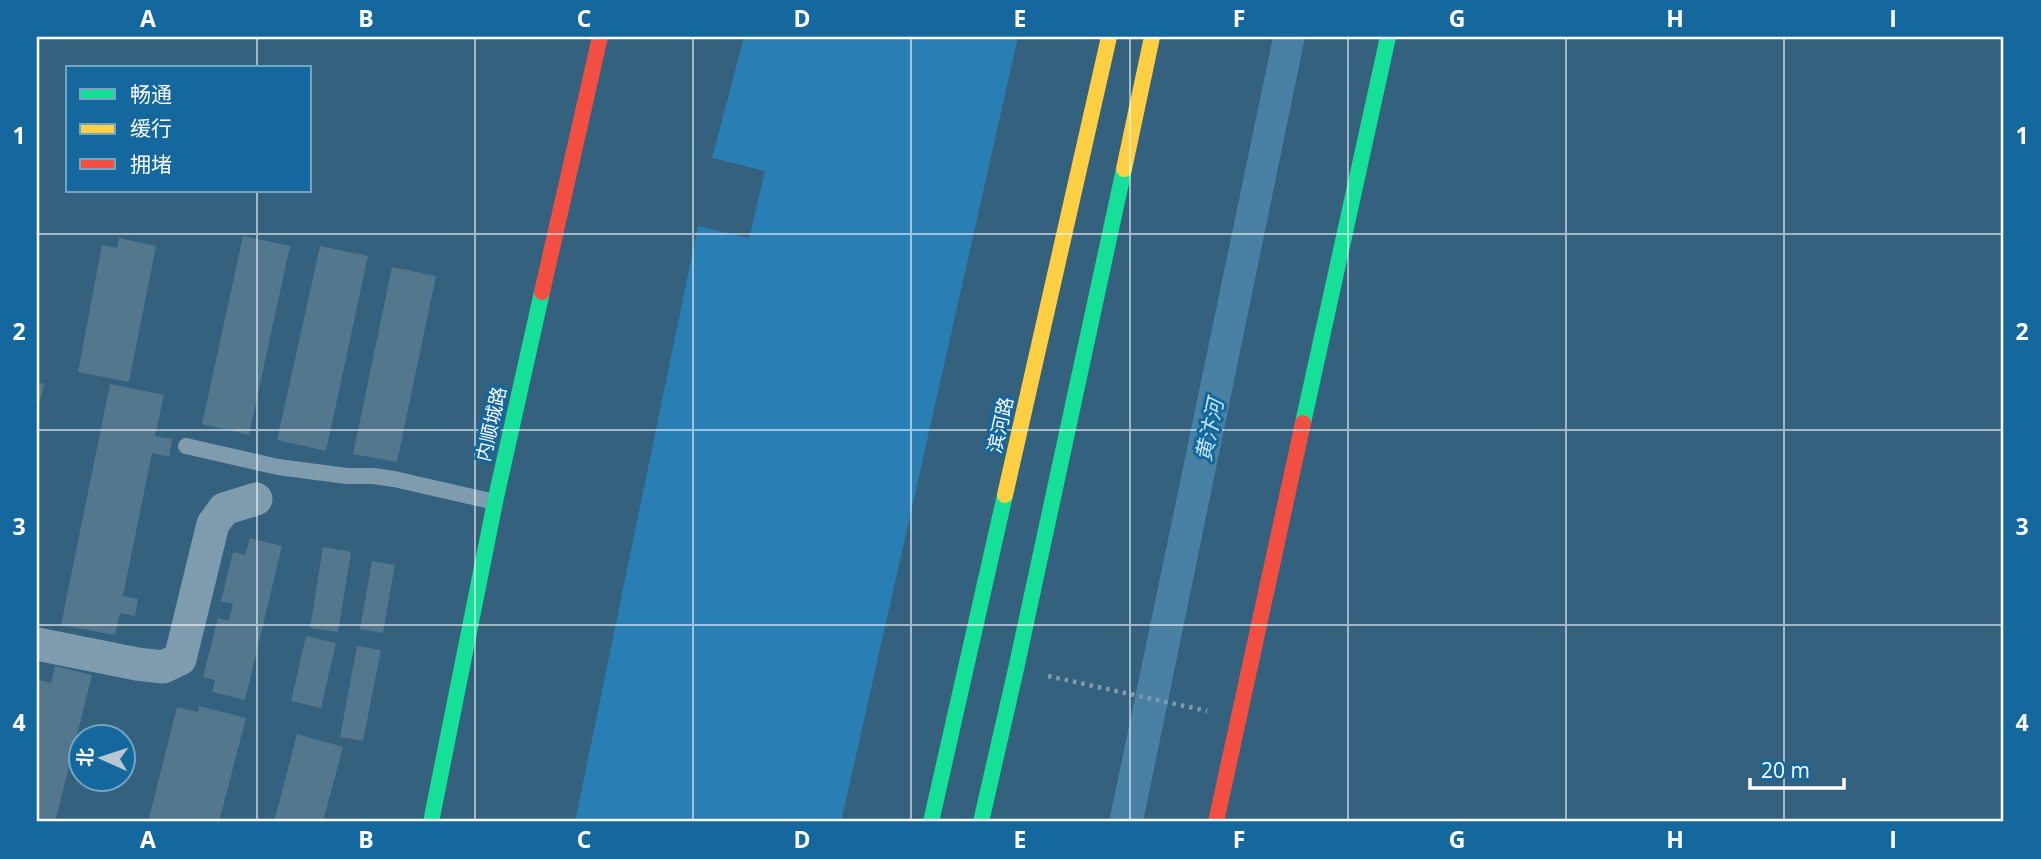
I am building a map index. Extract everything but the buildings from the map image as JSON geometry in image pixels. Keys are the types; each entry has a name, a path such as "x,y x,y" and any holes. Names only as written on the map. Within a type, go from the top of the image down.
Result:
{"street":[{"name":"内顺城路","path":"430,822 495,502 600,37"},
{"name":"滨河路","path":"931,822 1109,37"},
{"path":"981,822 1152,37"},
{"path":"1216,822 1388,37"},
{"path":"37,645 163,667 180,659 213,524 224,509 256,499"}],"lane":[{"path":"186,446 278,467 347,476 373,475 495,502"}],"path":[{"path":"1016,668 1239,719"}],"shaded area":[{"path":"744,37 1018,37 841,822 575,822 698,226 749,238 765,171 712,158"}],"water":[{"name":"黄汴河","path":"1273,37 1305,37 1143,822 1109,822"}],"traffic: fast":[{"path":"1303,423 1388,37"},
{"path":"981,822 1124,169"},
{"path":"431,822 495,502 542,292"},
{"path":"931,822 1005,495"}],"traffic: slow":[{"path":"1005,495 1109,37"},
{"path":"1124,169 1152,37"}],"traffic: jam":[{"path":"542,292 600,37"},
{"path":"1216,822 1303,423"}]}
